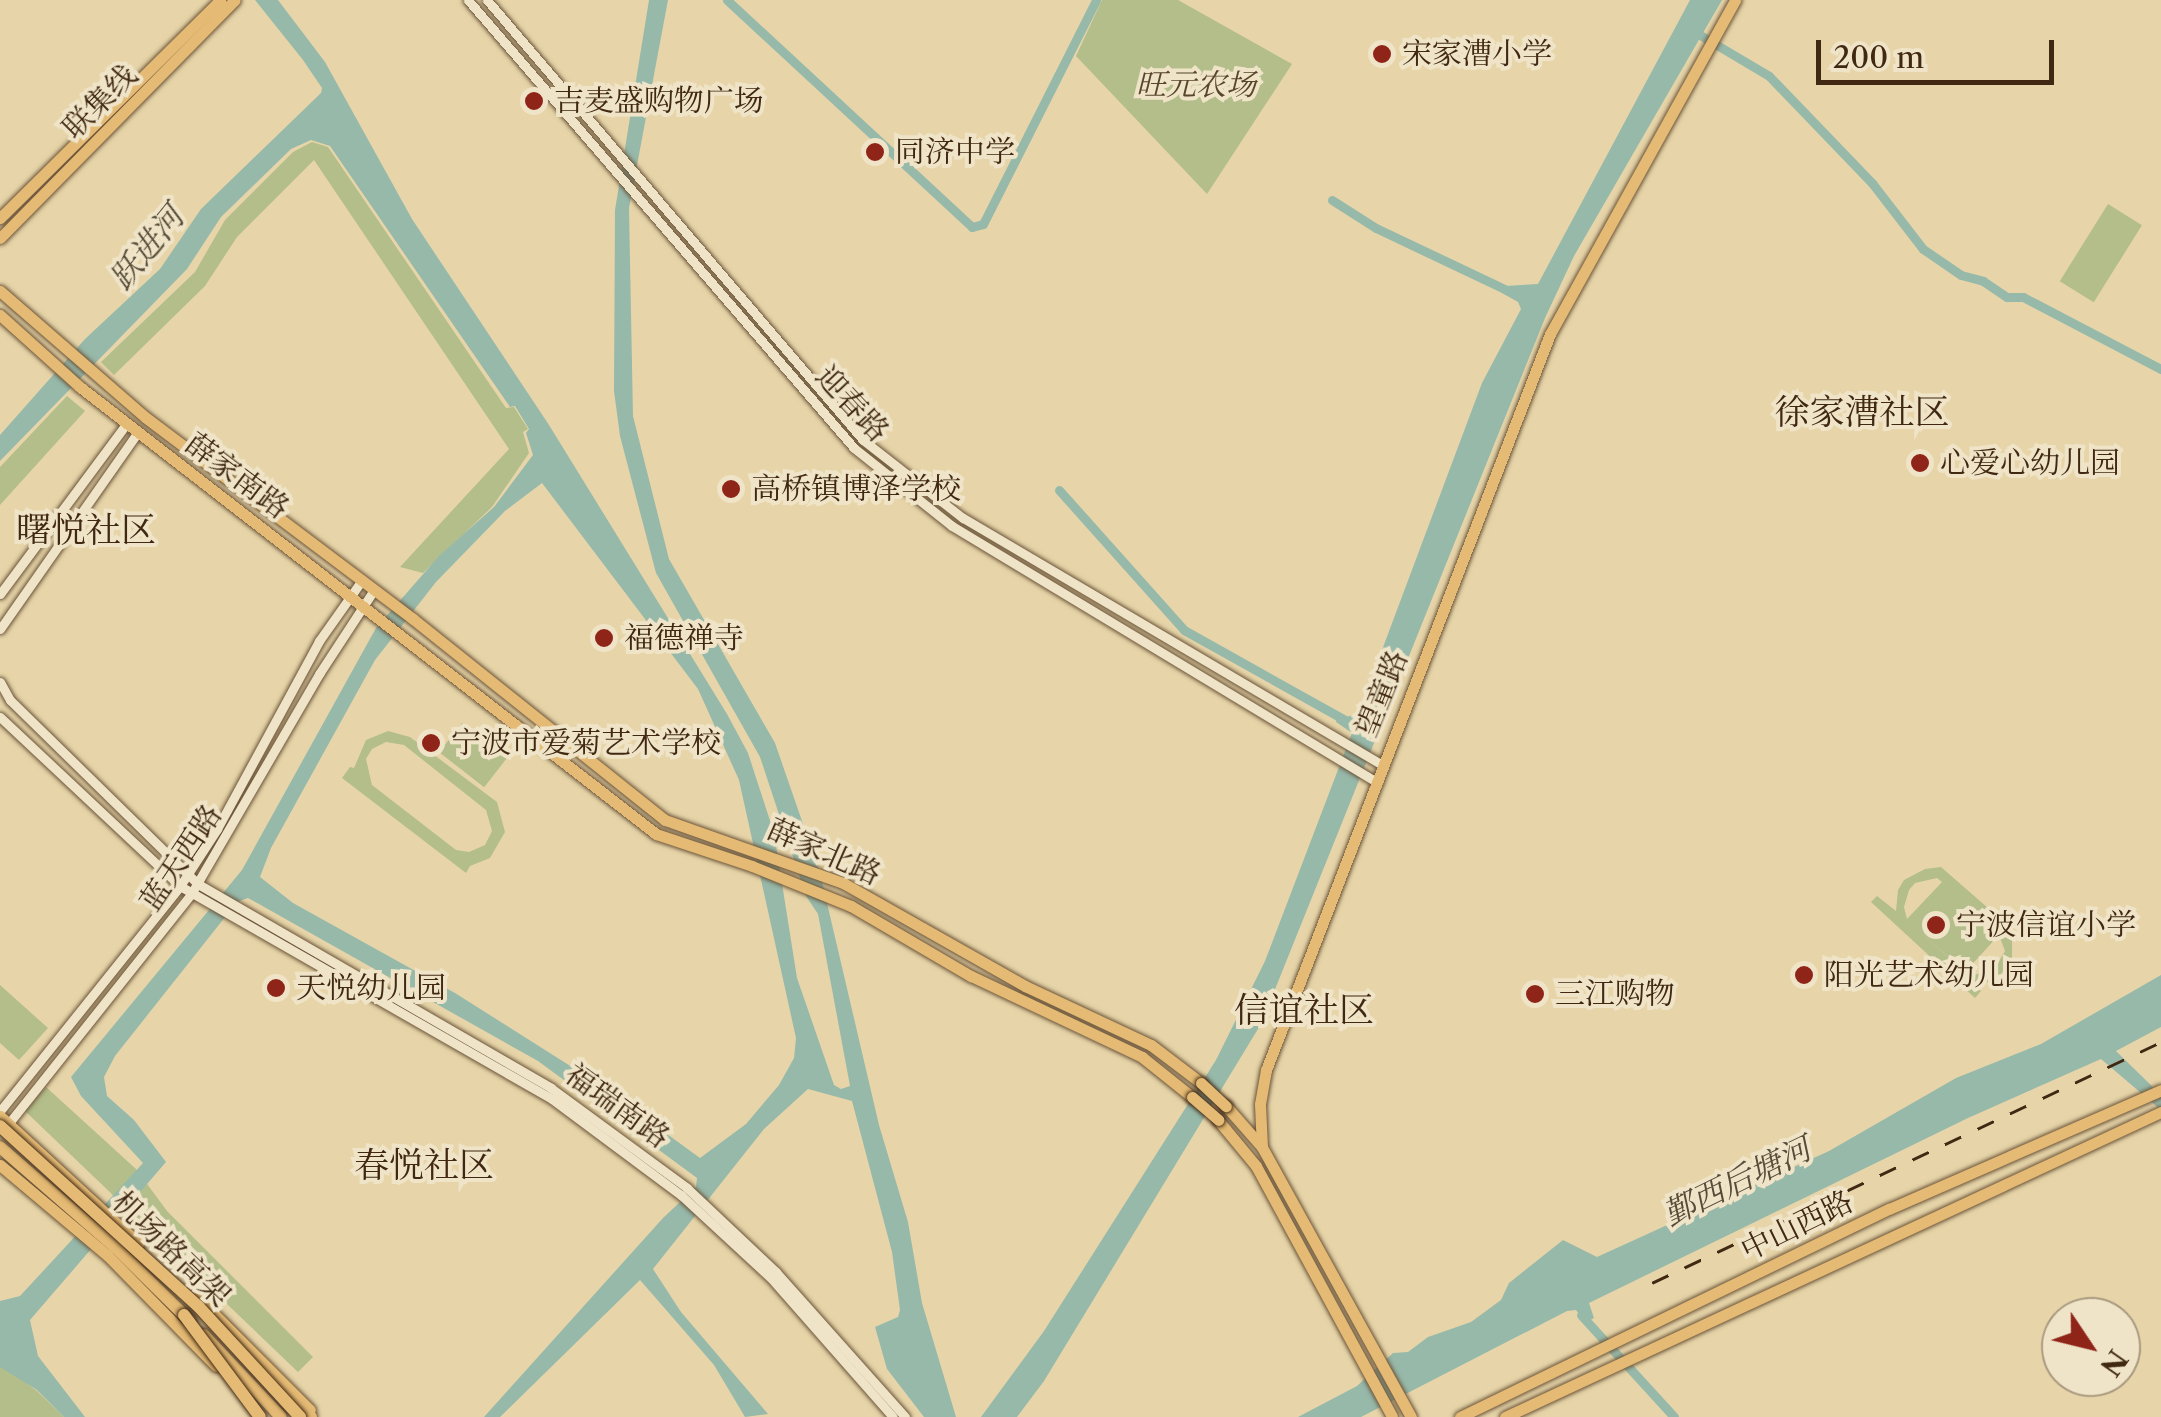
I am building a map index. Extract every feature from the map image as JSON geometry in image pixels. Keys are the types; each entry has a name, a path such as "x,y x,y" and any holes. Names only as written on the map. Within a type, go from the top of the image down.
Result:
{"highway":[{"name":"机场路高架","path":"2,1122 198,1306 300,1417"},
{"name":"机场路高架","path":"0,1147 115,1247 281,1417"},
{"path":"184,1316 263,1417"},
{"path":"271,1386 314,1417"}],"main road":[{"name":"联集线","path":"0,218 220,0"},
{"name":"联集线","path":"0,238 235,0"},
{"name":"望童路","path":"1411,1417 1262,1146 1260,1104 1266,1070 1380,764 1550,334 1706,59 1735,0"},
{"name":"薛家南路","path":"0,291 91,374 374,590"},
{"name":"薛家南路","path":"0,315 80,387 363,604"},
{"name":"薛家北路","path":"374,590 654,812 829,877 1025,986 1136,1037 1200,1083 1262,1146"},
{"name":"薛家北路","path":"363,604 514,728 656,834 834,899 971,976 1142,1057 1218,1120 1242,1147 1390,1415"},
{"name":"中山西路","path":"1460,1417 1890,1210 2161,1090"},
{"name":"中山西路","path":"1506,1417 2156,1115"},
{"path":"2,1122 250,1345 314,1417"},
{"path":"0,1164 105,1254 263,1417"}],"street":[{"name":"迎春路","path":"468,0 854,448 952,526 1374,781"},
{"name":"迎春路","path":"488,0 863,440 964,518 1380,764"},
{"path":"0,594 126,423"},
{"path":"0,629 138,432"},
{"name":"蓝天西路","path":"2,1122 180,886 350,594 362,580"},
{"name":"蓝天西路","path":"2,1122 198,884 374,590"},
{"path":"0,682 10,700 212,899"},
{"path":"0,718 180,886 191,894 212,899"},
{"name":"福瑞南路","path":"212,899 552,1099 684,1191 776,1272 904,1417"},
{"name":"福瑞南路","path":"709,1213 893,1417"}],"green space":[{"name":"旺元农场","path":"1102,0 1178,0 1292,64 1207,194 1076,56"},
{"path":"312,142 328,147 506,408 514,407 528,429 523,432 529,453 492,507 423,573 400,567 509,449 314,160 237,237 205,286 114,375 101,362 195,272 225,220 293,152"},
{"path":"2108,204 2142,225 2094,302 2060,281"},
{"path":"67,396 85,411 0,505 0,467"},
{"path":"462,723 507,758 484,787 439,752"},
{"path":"388,731 410,737 497,802 505,832 490,858 470,866 466,873 342,778 350,767 354,768 366,740","holes":["386,742 404,745 486,810 492,831 485,845 469,852 456,850 372,785 366,759 372,749"]},
{"path":"1941,867 2004,922 2012,935 2012,960 1997,979 1976,986 1981,991 1975,998 1871,902 1877,896 1896,911 1898,890 1904,880 1925,869","holes":["1937,878 1942,882 1907,919 1904,907 1909,890 1915,883","1909,922 1965,972 1999,935 2005,951 1994,970 1969,976"]},
{"path":"0,985 48,1028 19,1060 0,1043"},
{"path":"46,1087 136,1169 167,1211 313,1357 298,1372 25,1111"},
{"path":"0,1363 37,1391 64,1417 0,1417"}],"shaded area":[{"path":"255,0 278,0 325,62 412,219 549,425 748,753 774,833 797,978 834,1085 841,1089 850,1086 818,914 806,896 760,757 656,573 620,436 614,391 615,210 649,0 668,0 629,208 633,416 669,559 775,743 820,873 879,1125 908,1222 922,1303 956,1417 924,1417 887,1369 875,1327 898,1317 900,1310 892,1252 852,1101 808,1089 764,1129 653,1269 681,1312 768,1414 745,1417 714,1365 640,1280 500,1417 484,1417 663,1218 696,1187 697,1178 538,1061 248,898 237,902 115,1056 104,1077 107,1096 134,1120 166,1162 30,1320 38,1356 85,1417 64,1417 37,1390 0,1367 0,1301 20,1296 143,1163 81,1096 71,1077 242,870 376,628 439,556 494,507 533,455 526,433 529,429 515,406 510,407 330,146 311,140 291,149 221,217 187,269 0,461 0,435 85,339 160,269 201,209 321,93 322,88","holes":["542,483 698,689 739,780 796,1038 794,1058 779,1085 746,1124 700,1158 594,1081 455,993 293,903 260,877 271,848 375,660 436,582 505,511"]},
{"path":"1690,0 1722,0 1574,256 1545,318 1261,1024 1044,1381 1017,1417 981,1417 1044,1331 1216,1060 1265,961 1352,733 1336,722 1339,712 1346,717 1358,714 1482,383 1521,309 1518,302 1502,293 1505,286 1538,284"},
{"path":"2161,975 2161,1027 2116,1051 2161,1095 2161,1110 2101,1059 1968,1118 1589,1303 1594,1318 1585,1323 1576,1310 1567,1311 1361,1417 1298,1417 1357,1386 1393,1353 1408,1352 1428,1337 1471,1322 1501,1300 1509,1283 1563,1240 1597,1257 1829,1151 1956,1078 2041,1044"}],"waterway":[{"path":"727,0 972,227 983,224 1096,0"},
{"path":"1695,32 1769,76 1872,183 1923,249 1961,275 1983,281 2007,297 2023,297 2161,369"},
{"path":"1332,200 1376,228 1515,294"},
{"path":"1059,490 1184,630 1347,721"},
{"path":"1581,1315 1674,1417"}],"railway":[{"path":"1652,1283 2161,1042"}],"place":[{"name":"宋家漕小学","path":"1382,54"},
{"name":"吉麦盛购物广场","path":"534,101"},
{"name":"同济中学","path":"875,152"},
{"name":"心爱心幼儿园","path":"1920,463"},
{"name":"高桥镇博泽学校","path":"731,489"},
{"name":"福德禅寺","path":"604,638"},
{"name":"宁波市爱菊艺术学校","path":"431,743"},
{"name":"宁波信谊小学","path":"1936,925"},
{"name":"阳光艺术幼儿园","path":"1804,975"},
{"name":"天悦幼儿园","path":"276,988"},
{"name":"三江购物","path":"1535,994"}],"district":[{"name":"徐家漕社区","path":"1862,412"},
{"name":"曙悦社区","path":"86,530"},
{"name":"信谊社区","path":"1304,1010"},
{"name":"春悦社区","path":"424,1165"}],"water label":[{"name":"跃进河","path":"147,248"},
{"name":"鄞西后塘河","path":"1737,1182"}]}
